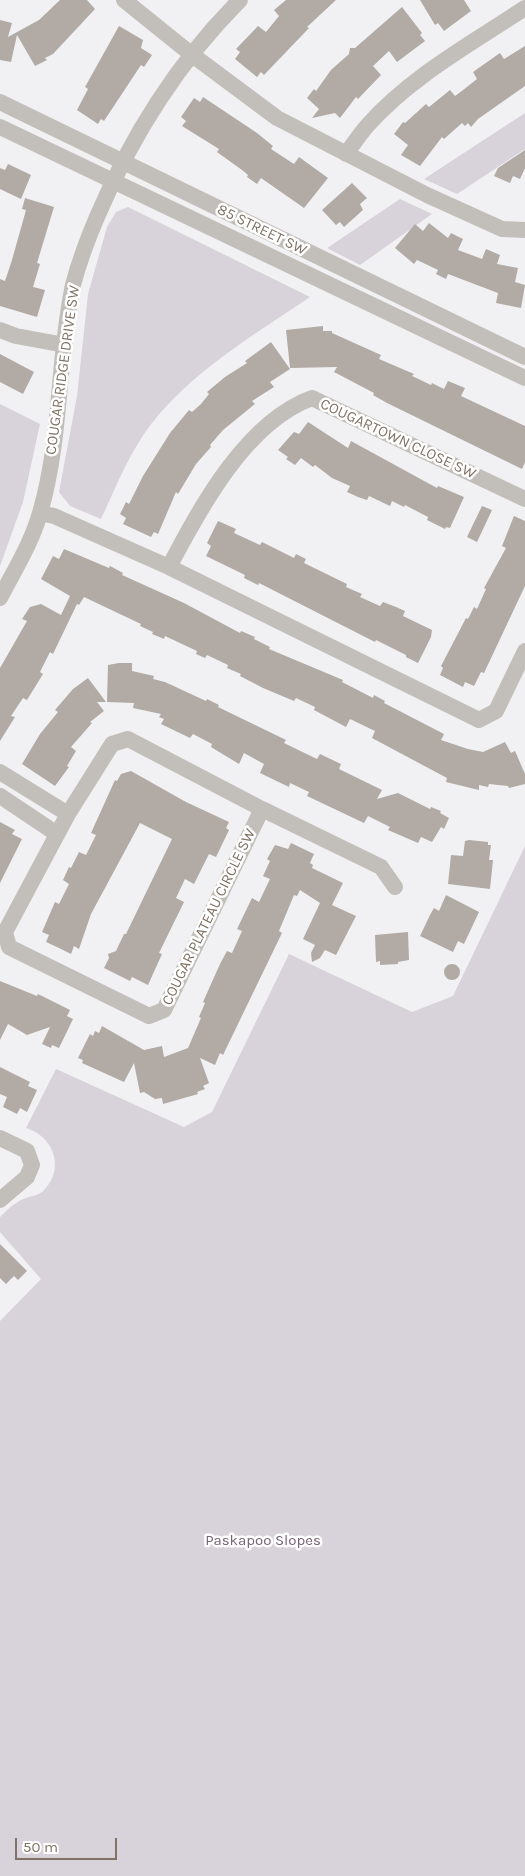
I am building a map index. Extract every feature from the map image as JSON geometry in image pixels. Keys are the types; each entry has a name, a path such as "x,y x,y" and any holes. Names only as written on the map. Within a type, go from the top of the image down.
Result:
{"street":[{"path":"124,0 191,54 277,118 427,195 502,229 525,230"},
{"name":"COUGAR RIDGE DRIVE SW","path":"0,598 40,513 58,418 65,345 74,283 89,236 122,161 191,54 210,30 240,0"},
{"path":"346,154 367,126 398,96 443,62 525,8"},
{"name":"85 STREET SW","path":"0,102 525,357"},
{"name":"85 STREET SW","path":"0,127 525,378"},
{"path":"0,330 16,336 65,345"},
{"name":"COUGARTOWN CLOSE SW","path":"169,567 208,496 232,463 295,404 312,398 525,499"},
{"path":"40,513 54,516 169,567 479,720 496,711 525,651"},
{"name":"COUGAR PLATEAU CIRCLE SW","path":"128,739 262,809 164,1010 149,1016 9,947 5,932 68,814 112,744 128,739"},
{"path":"0,772 68,814"},
{"path":"0,796 57,834"},
{"path":"262,809 381,867 395,887"},
{"path":"0,1138 27,1152 32,1165 27,1177 0,1200"}],"green space":[{"path":"525,113 525,149 457,194 424,179"},
{"path":"400,199 432,214 360,265 327,248"},
{"path":"128,207 310,297 214,363 170,402 136,447 101,519 70,506 59,492 77,396 88,294 107,227 116,212"},
{"path":"0,404 40,424 23,502 0,566"},
{"name":"Paskapoo Slopes","path":"525,846 525,1876 0,1876 0,1321 41,1279 0,1232 0,1217 18,1202 43,1191 51,1180 55,1162 53,1153 43,1138 26,1128 56,1069 184,1127 212,1112 289,954 412,1012 453,996"}],"building":[{"path":"60,0 87,0 95,9 53,54 45,58 47,60 35,66 17,35 11,62 0,60 0,20 12,23 8,37 39,20"},
{"path":"286,0 336,0 307,27 309,28 264,75 261,72 257,77 235,59 240,52 236,49 258,26 266,32 279,16 274,10"},
{"path":"420,0 464,0 471,11 444,31 438,23 435,25"},
{"path":"402,7 422,33 420,35 425,41 397,62 389,51 373,66 381,75 358,99 356,97 340,118 335,113 312,118 319,109 307,98 314,89 316,91 331,70 349,54 350,48 355,48"},
{"path":"119,26 143,40 141,48 152,55 144,67 141,65 104,121 101,119 98,124 77,110 88,89 85,87"},
{"path":"525,46 525,86 478,119 471,127 468,123 465,126 462,123 444,139 442,137 420,166 401,155 408,145 394,134 403,122 405,123 426,104 429,107 450,90 455,96 477,79 473,72 500,53 504,59"},
{"path":"203,97 257,133 273,146 271,149 294,164 299,157 328,178 304,208 261,178 257,184 247,177 248,175 242,170 217,152 219,149 182,126 186,121 181,117 194,98 200,102"},
{"path":"525,150 525,168 520,179 513,176 510,183 494,176 498,168"},
{"path":"8,164 31,175 21,199 0,189 0,168 5,170"},
{"path":"352,183 367,198 360,204 363,210 344,227 340,222 336,225 322,210"},
{"path":"25,198 54,207 37,263 40,264 33,287 45,290 37,317 0,306 0,279 5,281 12,260 26,210 22,209"},
{"path":"429,223 448,238 451,233 463,239 458,250 482,259 486,249 500,255 497,264 518,268 515,282 525,285 521,308 496,303 498,293 448,274 446,279 436,274 438,270 417,260 414,264 395,248 415,224 423,231"},
{"path":"323,326 323,331 332,331 332,333 381,355 379,359 414,374 412,376 431,385 432,383 444,389 448,381 465,388 461,396 525,426 525,462 522,469 387,403 373,395 374,393 334,372 337,367 290,368 286,330"},
{"path":"271,342 290,369 270,382 274,387 252,401 255,404 223,430 210,445 211,447 196,464 178,494 176,492 158,534 154,532 151,537 123,524 126,518 120,514 126,502 129,504 143,476 170,433 189,410 192,412 201,404 209,394 207,392 225,377 247,363 245,361"},
{"path":"0,354 34,372 23,394 0,382"},
{"path":"308,422 348,448 351,441 437,488 438,486 464,497 450,528 446,527 445,529 427,520 428,517 405,505 404,507 392,501 390,506 369,496 367,500 358,497 347,492 350,486 332,478 315,465 313,467 301,458 295,465 286,459 288,457 278,450 294,432 299,434"},
{"path":"482,506 492,510 477,542 467,537"},
{"path":"514,516 525,521 525,586 484,673 481,672 474,686 465,682 463,687 440,675 443,668 441,666 466,618 468,619 474,607 477,609 486,589 484,588 506,548 502,546"},
{"path":"218,521 236,529 234,533 260,545 262,542 294,558 296,554 306,559 304,563 347,584 346,587 362,594 360,597 380,606 383,602 405,611 403,616 432,630 431,637 418,663 376,640 375,642 259,583 258,585 244,578 245,575 206,556 211,546 207,543"},
{"path":"64,549 109,568 110,566 123,573 122,575 184,603 240,633 241,631 255,637 254,639 270,647 269,649 343,680 342,682 373,698 374,695 385,701 384,703 444,734 441,740 483,752 505,742 511,753 515,751 525,774 525,784 509,788 508,786 489,784 488,787 479,785 479,790 446,782 447,778 372,738 375,731 350,719 346,727 314,710 315,707 296,698 294,701 263,688 240,676 241,674 227,668 228,665 207,655 205,658 196,654 197,651 165,636 164,639 152,634 153,632 140,626 141,624 84,597 79,605 77,604 53,654 50,652 40,672 43,674 27,700 23,698 11,716 15,717 0,741 0,668 27,621 22,619 30,607 41,604 61,615 70,596 41,579 53,556 59,559"},
{"path":"132,663 132,671 154,676 153,679 165,682 206,701 207,699 219,705 218,707 286,740 284,743 317,759 320,754 341,764 339,769 382,790 377,799 398,793 430,809 431,807 441,811 440,813 449,818 444,829 441,827 432,842 421,837 418,843 388,830 390,827 368,816 364,823 307,796 309,792 290,783 289,787 260,773 264,764 244,753 239,764 211,747 212,744 193,734 190,738 161,724 164,719 159,717 161,714 133,708 134,703 107,702 108,665"},
{"path":"88,678 106,702 97,702 104,711 90,722 92,723 71,747 76,751 67,766 69,767 55,786 22,764 40,734 58,712 55,710 73,689"},
{"path":"131,771 186,802 229,822 226,828 229,830 216,857 209,854 194,884 185,879 176,898 184,902 159,953 162,954 148,985 132,977 130,981 104,968 109,958 108,954 116,951 124,934 126,934 172,839 140,823 91,914 79,949 74,946 71,954 46,942 49,935 42,932 55,902 59,904 69,884 63,880 69,867 71,868 79,852 86,855 96,835 91,833 115,780 117,781 121,774"},
{"path":"0,822 15,830 12,834 22,839 0,883"},
{"path":"465,841 488,842 488,845 491,845 489,860 493,860 490,889 448,884 451,855 463,856"},
{"path":"291,843 314,854 310,863 313,865 312,868 343,883 332,905 356,916 336,955 325,950 320,958 312,962 311,953 315,945 303,939 320,903 300,890 297,896 294,895 279,931 282,933 223,1055 220,1053 215,1065 200,1058 209,1083 203,1086 205,1089 197,1092 198,1094 163,1104 162,1098 155,1099 144,1092 140,1093 134,1063 124,1082 82,1063 83,1060 78,1058 90,1034 93,1036 95,1031 99,1033 102,1026 144,1050 162,1046 164,1057 188,1048 201,1018 199,1017 205,1003 203,1002 227,951 232,953 242,931 237,929 252,898 259,902 270,879 263,876 270,861 267,859 275,845 288,849"},
{"path":"446,895 479,912 464,944 458,941 453,952 420,936 434,908 439,911"},
{"path":"408,932 409,960 398,962 398,964 380,965 380,961 376,962 375,935"},
{"path":"452,964 460,972 452,980 444,972"},
{"path":"0,981 37,996 38,994 70,1010 67,1016 73,1019 59,1048 52,1045 51,1048 42,1044 50,1027 27,1035 8,1024 0,1040"},
{"path":"0,1067 30,1082 28,1086 37,1090 27,1112 20,1108 17,1114 3,1107 7,1097 0,1094"},
{"path":"0,1244 27,1271 18,1280 14,1276 6,1284 0,1278"}]}
